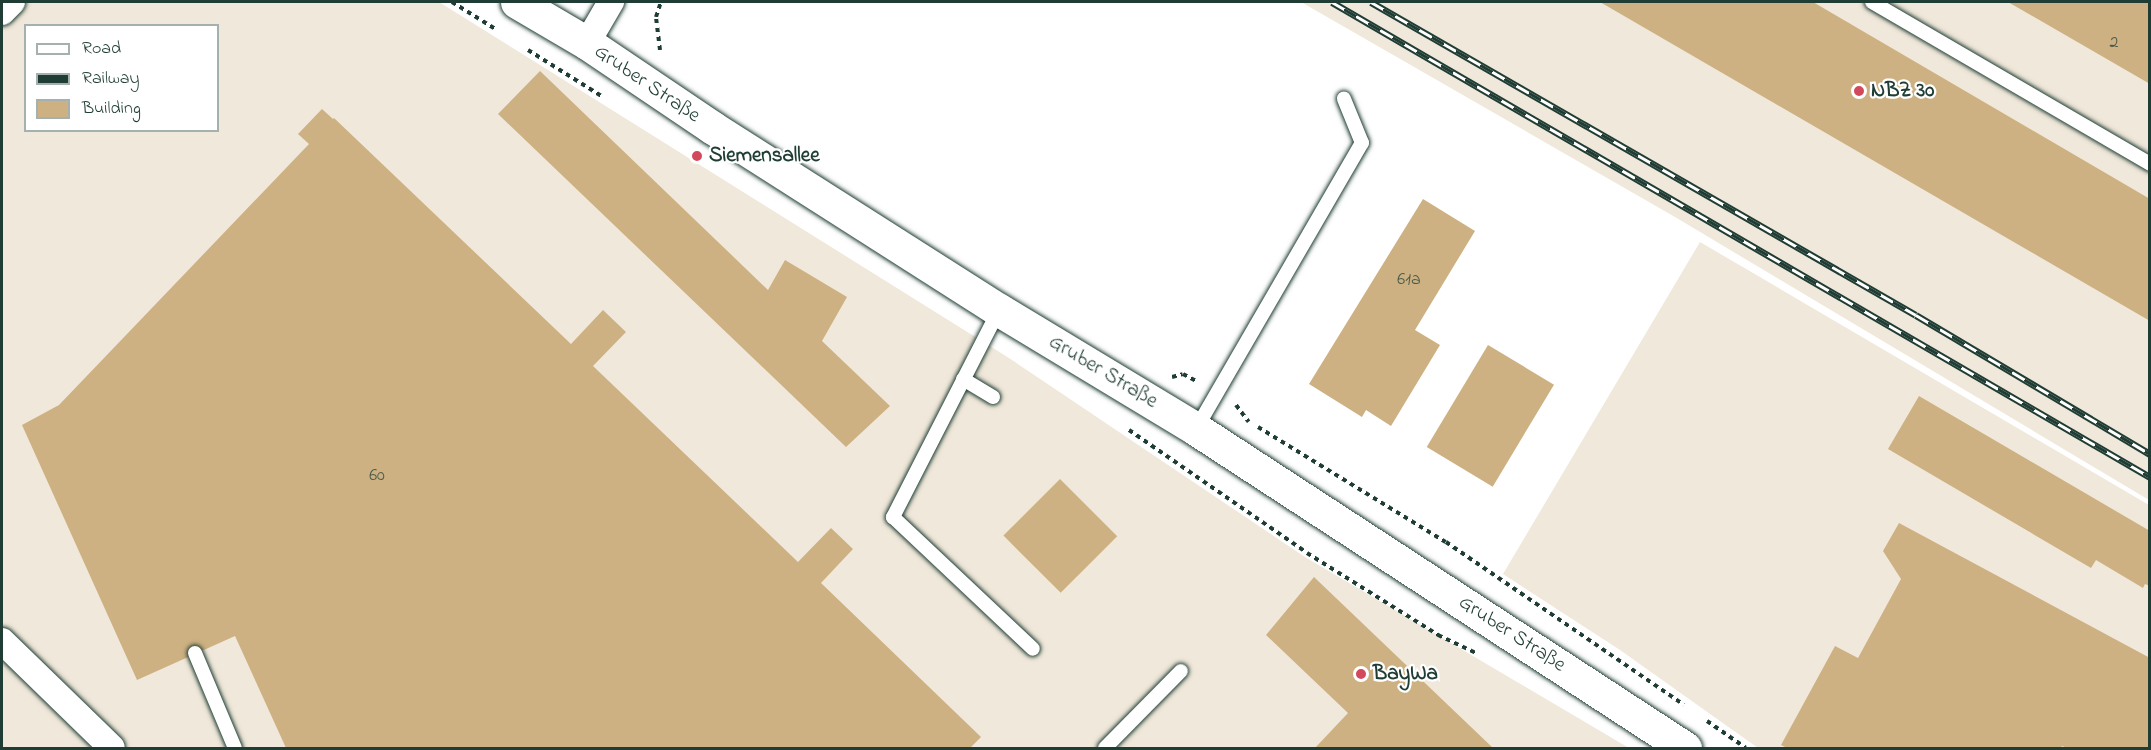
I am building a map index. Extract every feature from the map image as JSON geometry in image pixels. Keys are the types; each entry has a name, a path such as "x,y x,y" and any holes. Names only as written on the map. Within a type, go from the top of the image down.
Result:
{"street":[{"path":"2,12 12,2"},
{"name":"Gruber Straße","path":"517,2 587,44 713,128 999,309 1196,429 1682,748"},
{"path":"587,44 610,2"},
{"path":"2,641 112,748"}],"lane":[{"path":"1872,2 2150,164"},
{"path":"1196,429 1362,142 1344,99"},
{"path":"999,309 893,517 1033,649"},
{"path":"963,379 993,397"},
{"path":"195,653 235,748"},
{"path":"1105,748 1181,670"}],"path":[{"path":"660,50 656,17 661,2"}],"shaded area":[{"path":"2,2 439,2 1009,358 1305,557 1629,748 2,748"},
{"path":"1301,2 2149,2 2149,500 1675,217"},
{"path":"1700,242 2149,505 2149,748 1758,748 1620,650 1503,574"}],"building":[{"name":"NBZ 30","path":"1600,2 1813,2 2150,199 2150,321"},
{"path":"2008,2 2150,2 2150,84"},
{"path":"540,71 768,290 785,260 847,297 822,341 890,406 846,447 498,114"},
{"path":"322,109 571,344 603,310 626,332 593,366 798,562 831,528 853,549 821,583 981,737 970,748 286,748 235,636 137,680 22,425 59,405 309,144 298,134"},
{"path":"1423,199 1475,231 1415,330 1440,345 1391,426 1366,410 1362,417 1309,384"},
{"path":"1488,345 1554,385 1493,487 1427,447"},
{"path":"1919,396 2150,531 2150,586 2145,584 2143,588 2096,560 2091,568 1888,449"},
{"path":"1060,479 1117,536 1061,593 1003,536"},
{"path":"1899,523 2150,658 2150,748 2067,748 2062,746 2061,748 1787,748 1781,745 1835,646 1858,658 1901,579 1883,551"},
{"name":"BayWa","path":"1314,577 1493,748 1315,748 1348,713 1266,635"}],"railway":[{"path":"1332,2 2150,477"},
{"path":"1371,2 1916,315 2150,454"}],"place":[{"name":"NBZ 30","path":"1859,91"},
{"name":"Siemensallee","path":"697,156"},
{"name":"BayWa","path":"1361,674"}]}
